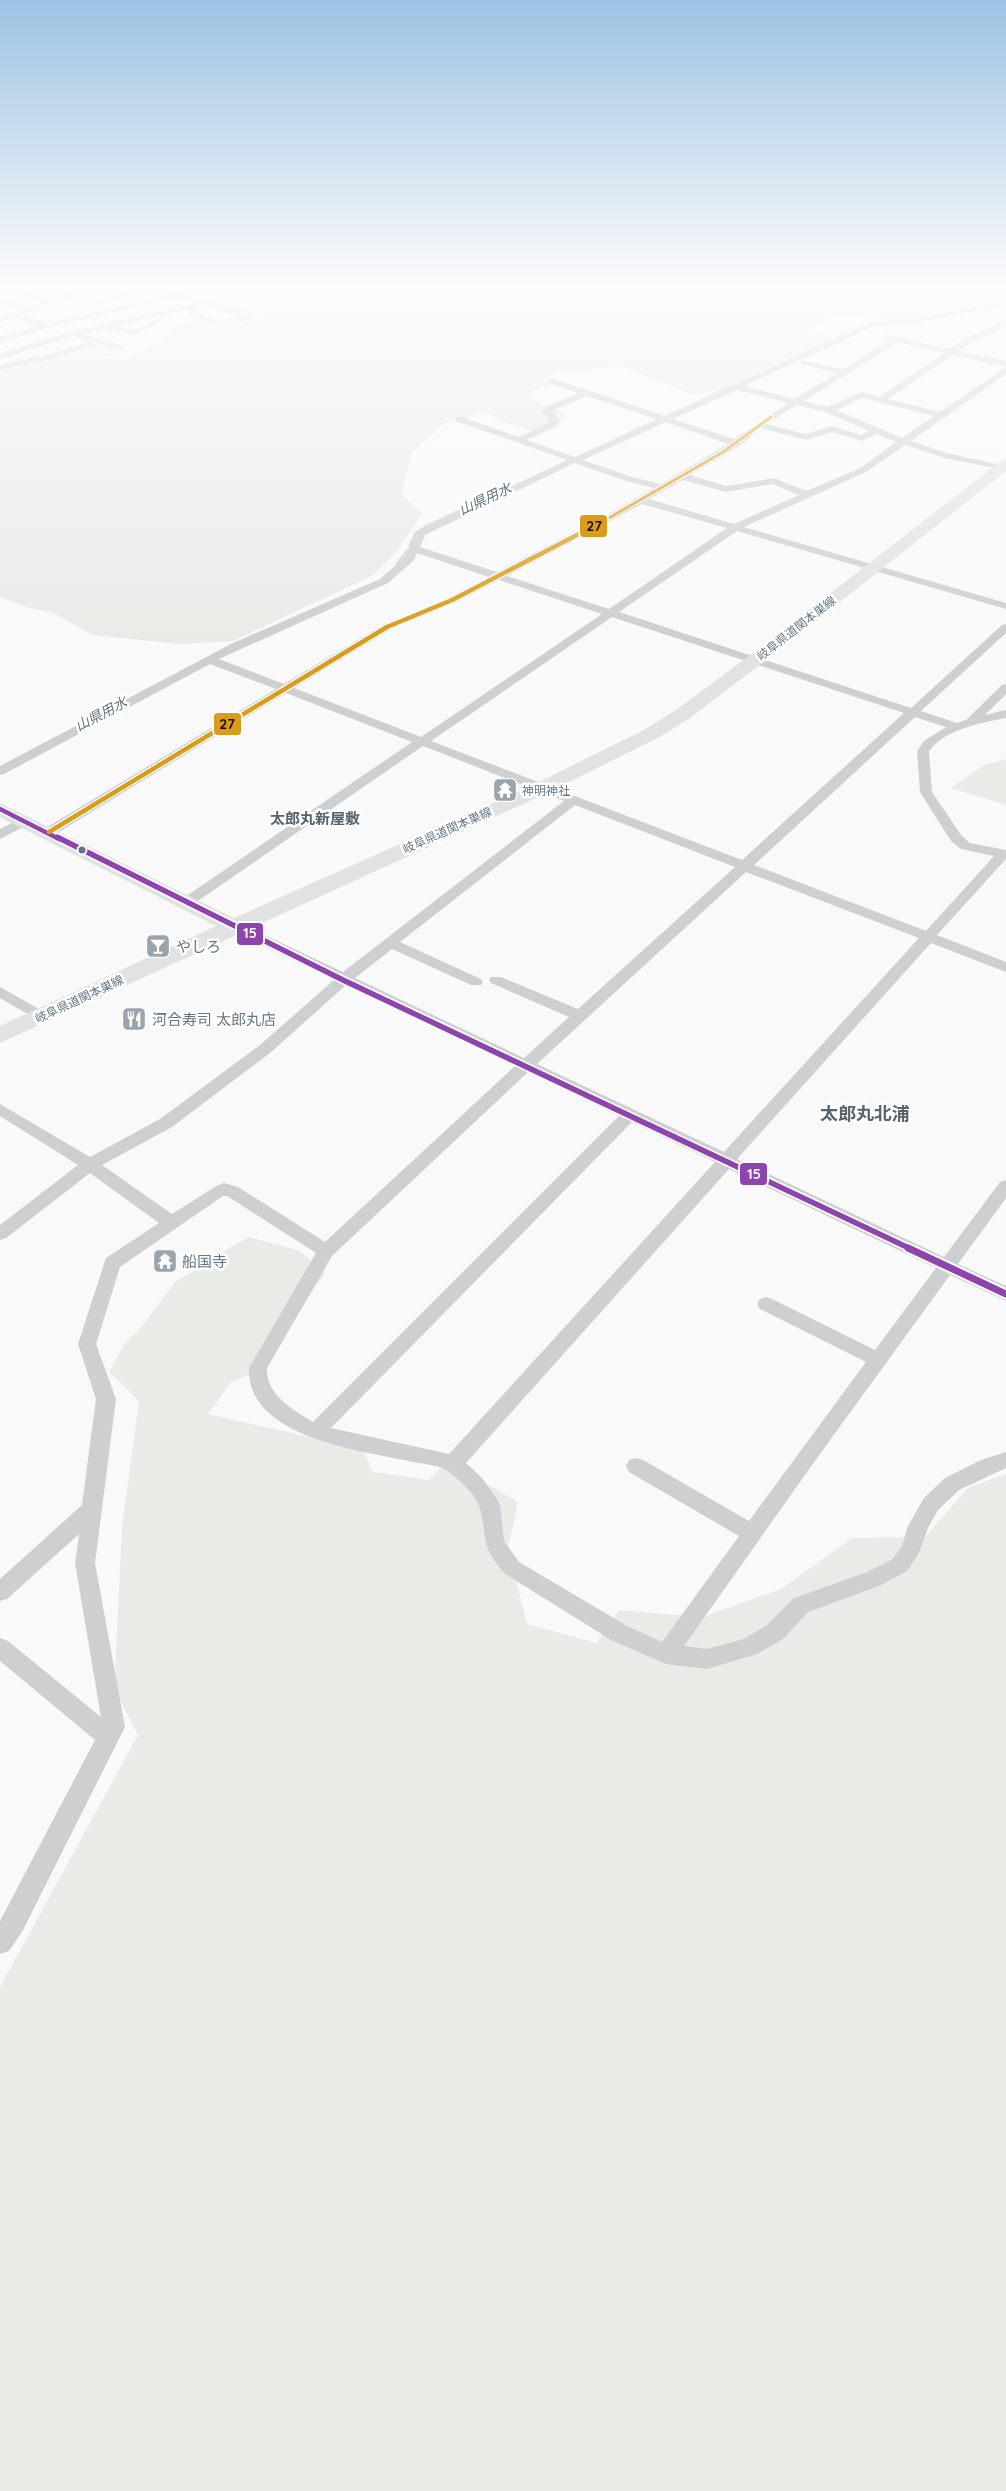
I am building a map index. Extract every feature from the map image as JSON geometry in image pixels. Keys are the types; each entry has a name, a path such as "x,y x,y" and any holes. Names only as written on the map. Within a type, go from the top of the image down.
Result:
{"main road":[{"name":"岐阜県道関本巣線","path":"0,1036 234,926 542,788 651,734 683,714 755,660 1005,467"},
{"path":"0,809 234,926"}],"street":[{"path":"520,440 554,424 555,421 547,411 564,402"},
{"path":"614,402 716,438 738,443"},
{"path":"663,418 694,402"},
{"path":"0,772 262,634 371,588 392,575 410,558 421,533 427,529 573,459 698,402"},
{"path":"49,832 387,627 452,600 610,518 738,443 760,425 795,402"},
{"path":"796,402 828,410 902,442 944,455 1005,467"},
{"path":"828,410 846,402"},
{"path":"889,402 941,415"},
{"path":"188,902 736,528 855,474 959,402"},
{"path":"459,419 573,459 661,487"},
{"path":"760,425 788,434 806,437 832,429 862,438 875,431"},
{"path":"681,476 726,489 774,481 808,495"},
{"path":"640,500 1006,606"},
{"path":"415,550 958,726"},
{"path":"1006,628 580,1016 326,1251 258,1368 257,1382 267,1398 302,1426 315,1432 453,1463 475,1484 490,1506 494,1541 499,1554 512,1568 619,1633 666,1654 706,1659 749,1647 775,1632 801,1605 872,1580 900,1565 911,1549 918,1526 930,1504 952,1484 988,1466 1006,1460"},
{"path":"210,660 1006,967"},
{"path":"972,720 1006,688"},
{"path":"1004,854 966,846 956,838 926,792 923,751 926,745 958,726 972,720 1006,714"},
{"path":"0,1234 90,1165 166,1123 266,1049 343,980 573,800"},
{"path":"0,836 24,821"},
{"path":"453,1463 1004,854"},
{"path":"234,926 343,980 1006,1294"},
{"path":"390,943 476,982"},
{"path":"496,980 580,1016"},
{"path":"0,992 41,1016"},
{"path":"0,1109 90,1165 172,1223"},
{"path":"315,1432 630,1115"},
{"path":"666,1654 752,1533 1006,1186"},
{"path":"0,1942 13,1923 114,1727 85,1563 106,1399 87,1344 112,1263 224,1189 232,1190 326,1251"},
{"path":"766,1304 878,1360"},
{"path":"636,1466 752,1533"},
{"path":"0,1592 91,1510"},
{"path":"0,1648 108,1737"}],"shaded area":[{"path":"0,402 539,402 566,414 545,427 535,429 516,427 485,412 443,424 411,454 402,495 422,514 396,553 371,576 233,641 179,644 93,635 51,612 29,608 0,597"},
{"path":"1006,759 1006,805 951,788 984,765"},
{"path":"248,1237 298,1250 326,1272 254,1373 231,1382 208,1414 362,1449 373,1472 429,1480 448,1461 518,1502 508,1549 527,1624 597,1643 619,1610 702,1617 781,1589 852,1538 925,1537 968,1488 1006,1474 1006,2491 0,2491 0,1987 138,1735 114,1688 122,1528 139,1401 109,1372 125,1343 139,1330 175,1282"}],"waterway":[{"name":"山県用水","path":"427,526 467,507"},
{"name":"山県用水","path":"410,546 416,533 430,524"},
{"name":"山県用水","path":"397,564 408,550"}],"transit line":[{"name":"27","path":"49,832 387,627 452,600 610,518 723,452 771,417"},
{"name":"15","path":"0,809 343,980 1006,1294"}],"place":[{"name":"神明神社","path":"505,790"},
{"name":"やしろ","path":"158,946"},
{"name":"河合寿司 太郎丸店","path":"134,1019"},
{"name":"船国寺","path":"165,1261"}],"district":[{"name":"太郎丸新屋敷","path":"315,818"},
{"name":"太郎丸北浦","path":"865,1113"}]}
